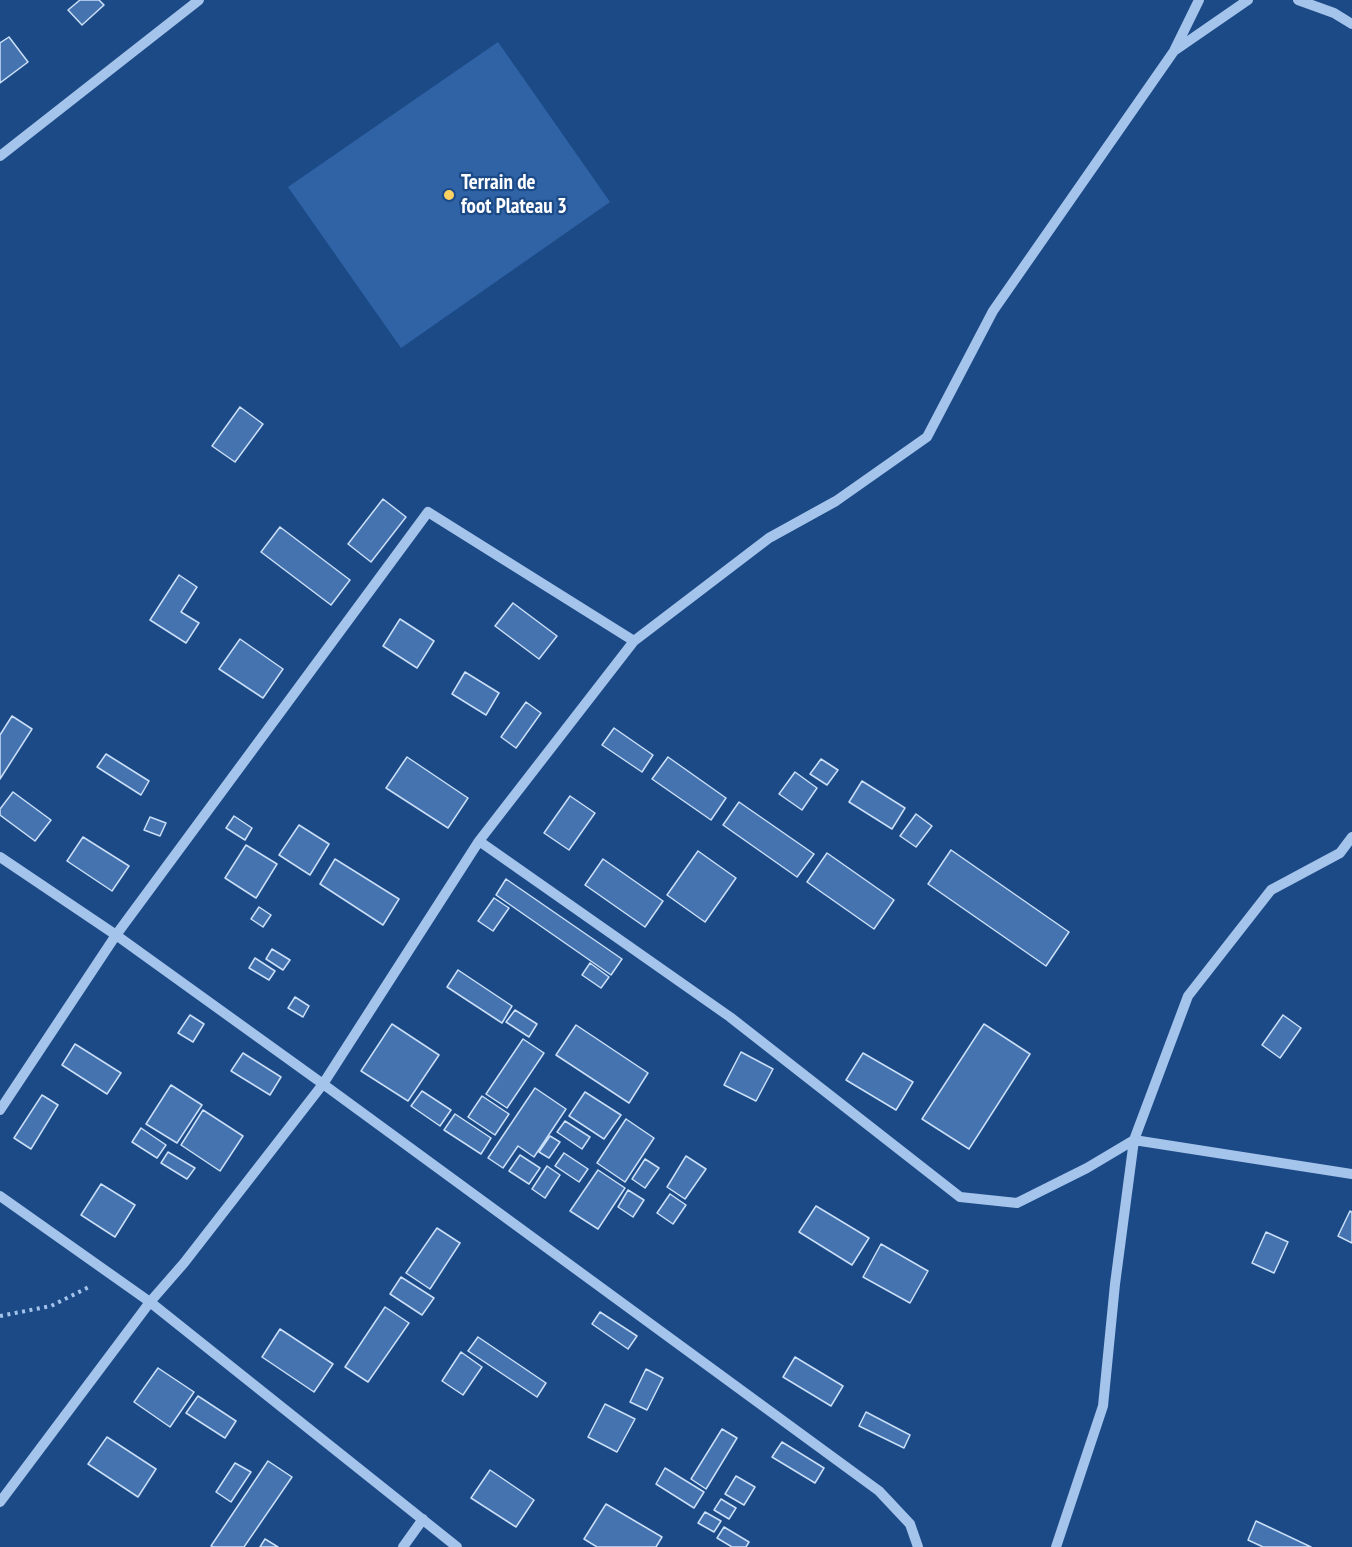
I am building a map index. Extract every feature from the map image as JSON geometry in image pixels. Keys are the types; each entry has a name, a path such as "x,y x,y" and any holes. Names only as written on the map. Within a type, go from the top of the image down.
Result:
{"street":[{"path":"0,156 199,0"},
{"path":"0,1502 150,1302 184,1263 323,1084 479,841 634,641 768,538 836,501 927,437 993,311 1174,51 1199,0"},
{"path":"1174,51 1248,0"},
{"path":"1298,0 1334,14 1352,24"},
{"path":"0,1110 116,935 428,512 634,641"},
{"path":"1056,1547 1103,1406 1115,1284 1134,1140 1188,996 1271,890 1340,853 1352,837"},
{"path":"479,841 730,1017 960,1197 1017,1203 1087,1168 1134,1140 1352,1174"},
{"path":"0,857 116,935 323,1084 879,1491 910,1524 918,1547"},
{"path":"0,1196 150,1302 457,1547"},
{"path":"403,1547 423,1519"}],"path":[{"path":"0,1316 51,1306 113,1275"}],"shaded area":[{"name":"Terrain de foot Plateau 3","path":"498,42 610,202 401,348 288,187"}],"building":[{"path":"80,0 99,0 104,5 82,25 68,10"},
{"path":"9,37 28,62 0,83 0,43"},
{"path":"240,407 263,424 235,462 212,446"},
{"path":"383,499 406,517 371,562 348,544"},
{"path":"280,527 350,580 331,605 261,552"},
{"path":"179,575 197,587 181,612 199,623 186,643 150,620"},
{"path":"513,603 557,636 539,659 495,626"},
{"path":"400,619 434,641 417,668 383,646"},
{"path":"240,639 283,669 263,698 219,669"},
{"path":"465,672 499,693 486,715 452,694"},
{"path":"526,702 541,713 516,748 501,737"},
{"path":"12,716 32,729 0,779 0,735"},
{"path":"614,728 653,755 642,772 602,745"},
{"path":"106,754 149,781 141,795 97,767"},
{"path":"407,757 468,798 448,828 386,788"},
{"path":"668,757 726,798 711,820 652,779"},
{"path":"821,759 838,770 827,785 810,774"},
{"path":"795,772 817,788 802,810 779,794"},
{"path":"862,781 905,808 892,829 849,802"},
{"path":"13,792 51,820 35,841 0,815 0,809"},
{"path":"570,796 595,813 569,850 544,833"},
{"path":"739,802 814,854 797,877 723,825"},
{"path":"916,814 932,826 916,847 900,836"},
{"path":"234,816 252,828 245,840 226,828"},
{"path":"150,817 166,823 160,836 144,830"},
{"path":"299,825 329,844 310,875 279,855"},
{"path":"83,837 129,866 112,891 67,861"},
{"path":"246,845 277,864 256,898 225,878"},
{"path":"951,850 1069,932 1046,966 928,884"},
{"path":"698,851 736,878 705,922 667,895"},
{"path":"827,853 894,900 874,929 807,882"},
{"path":"335,859 399,899 383,925 320,884"},
{"path":"603,859 663,901 645,927 585,885"},
{"path":"506,879 622,959 611,975 496,895"},
{"path":"494,898 509,908 493,931 478,921"},
{"path":"259,907 271,915 263,927 251,919"},
{"path":"272,949 290,960 283,970 266,959"},
{"path":"255,958 275,971 269,980 249,968"},
{"path":"590,963 609,977 601,988 582,975"},
{"path":"458,970 512,1006 502,1023 447,987"},
{"path":"295,997 309,1006 303,1017 288,1008"},
{"path":"515,1010 537,1024 529,1037 506,1022"},
{"path":"190,1015 204,1024 193,1042 178,1033"},
{"path":"1283,1015 1301,1028 1280,1058 1262,1045"},
{"path":"392,1024 439,1055 408,1101 361,1071"},
{"path":"984,1024 1030,1054 969,1149 922,1119"},
{"path":"576,1025 648,1073 629,1103 556,1055"},
{"path":"523,1039 544,1053 507,1108 486,1094"},
{"path":"75,1044 121,1073 107,1094 62,1065"},
{"path":"741,1052 773,1069 756,1101 724,1085"},
{"path":"243,1053 281,1077 270,1095 231,1071"},
{"path":"863,1053 913,1082 896,1110 846,1080"},
{"path":"171,1085 202,1105 177,1143 146,1124"},
{"path":"535,1088 566,1109 534,1157 518,1146 503,1168 488,1158"},
{"path":"422,1091 451,1110 440,1126 411,1106"},
{"path":"585,1092 621,1115 604,1139 569,1116"},
{"path":"42,1095 58,1105 31,1149 14,1138"},
{"path":"482,1096 509,1114 495,1135 468,1117"},
{"path":"203,1110 243,1136 220,1171 181,1145"},
{"path":"455,1114 491,1138 481,1154 444,1130"},
{"path":"626,1119 654,1138 625,1182 597,1163"},
{"path":"565,1121 590,1137 582,1149 557,1132"},
{"path":"141,1128 166,1145 157,1158 132,1142"},
{"path":"550,1136 560,1142 549,1158 539,1152"},
{"path":"168,1152 195,1168 187,1179 161,1163"},
{"path":"564,1153 588,1169 579,1182 555,1166"},
{"path":"520,1155 540,1168 529,1184 509,1171"},
{"path":"686,1156 706,1169 685,1199 667,1187"},
{"path":"645,1159 659,1168 645,1188 632,1179"},
{"path":"547,1166 560,1175 545,1198 532,1189"},
{"path":"598,1170 625,1188 598,1229 570,1211"},
{"path":"101,1184 135,1205 115,1237 81,1215"},
{"path":"628,1190 644,1200 633,1217 618,1207"},
{"path":"670,1194 686,1205 673,1224 657,1213"},
{"path":"816,1206 869,1238 852,1265 799,1232"},
{"path":"1350,1211 1352,1212 1352,1243 1338,1236"},
{"path":"437,1228 460,1243 430,1289 406,1273"},
{"path":"1266,1232 1288,1242 1274,1273 1252,1263"},
{"path":"881,1244 928,1271 910,1303 863,1277"},
{"path":"401,1277 434,1298 422,1315 390,1294"},
{"path":"385,1307 409,1323 368,1382 345,1367"},
{"path":"600,1312 637,1336 628,1349 592,1324"},
{"path":"280,1329 333,1364 314,1392 262,1357"},
{"path":"478,1337 546,1383 537,1397 468,1351"},
{"path":"461,1352 482,1367 463,1395 442,1381"},
{"path":"795,1357 843,1386 831,1406 783,1377"},
{"path":"158,1368 194,1392 170,1427 134,1402"},
{"path":"646,1369 663,1378 647,1410 630,1402"},
{"path":"198,1396 236,1421 225,1438 186,1413"},
{"path":"605,1404 635,1419 617,1452 588,1437"},
{"path":"866,1412 910,1435 904,1448 859,1426"},
{"path":"722,1429 737,1438 706,1489 691,1479"},
{"path":"107,1437 156,1469 138,1497 88,1464"},
{"path":"782,1442 824,1468 815,1483 772,1457"},
{"path":"268,1461 292,1477 244,1547 211,1546"},
{"path":"235,1463 251,1472 231,1502 216,1492"},
{"path":"665,1468 704,1492 694,1508 656,1484"},
{"path":"490,1470 534,1500 516,1527 471,1498"},
{"path":"736,1476 755,1487 744,1505 725,1494"},
{"path":"721,1499 736,1508 729,1519 714,1510"},
{"path":"606,1504 662,1537 656,1547 597,1547 584,1539"},
{"path":"705,1512 721,1521 714,1532 698,1523"},
{"path":"1256,1521 1311,1547 1263,1547 1248,1540"},
{"path":"724,1527 749,1542 746,1547 732,1547 717,1538"},
{"path":"265,1539 278,1547 260,1547"}],"place":[{"name":"Terrain de foot Plateau 3","path":"449,195"}]}
